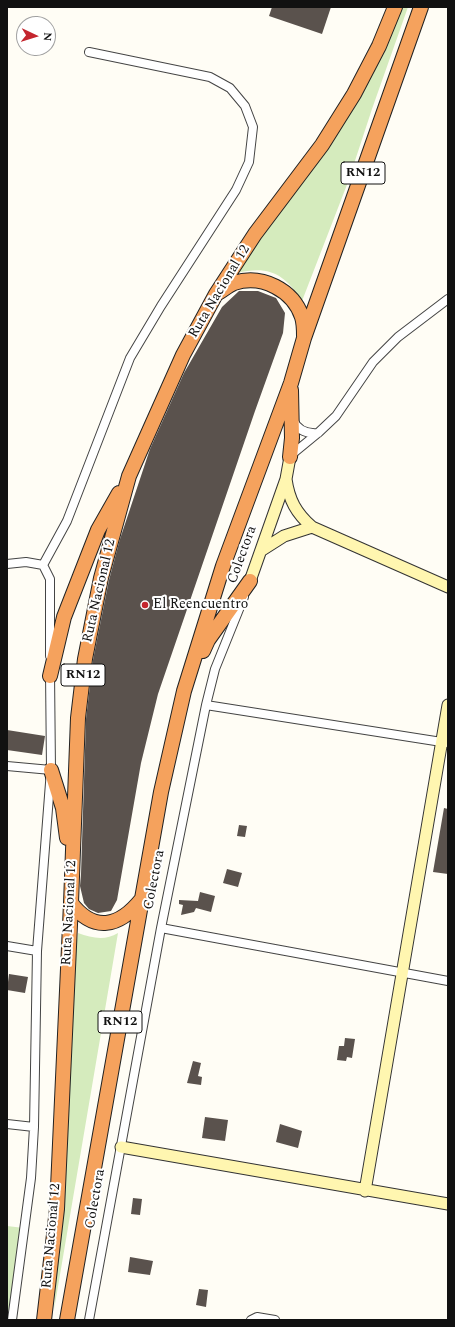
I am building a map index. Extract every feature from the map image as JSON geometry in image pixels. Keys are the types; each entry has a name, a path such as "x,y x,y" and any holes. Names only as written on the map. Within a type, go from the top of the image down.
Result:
{"highway":[{"name":"Ruta Nacional 12","path":"44,1320 57,1209 78,718 85,659 101,578 129,476 183,355 216,294 255,234 322,145 354,94 379,46 395,7"},
{"name":"Ruta Nacional 12","path":"67,1320 161,792 184,691 223,566 291,383 304,338 421,7"},
{"path":"216,294 234,283 255,280 276,286 292,299 302,317 304,338"},
{"path":"290,457 292,419 291,383"},
{"path":"50,676 64,617 98,530 129,476"},
{"path":"184,691 208,640 250,581"},
{"path":"51,770 63,808 72,880"},
{"path":"71,903 79,913 89,920 101,923 113,922 124,918 141,900"}],"main road":[{"name":"Colectora","path":"250,581 286,479 290,457"},
{"path":"286,479 288,493 293,506 312,528 448,587"},
{"path":"262,550 284,536 312,528"},
{"path":"365,1191 402,972 445,743 448,705"},
{"path":"121,1147 365,1191 448,1204"}],"street":[{"path":"43,565 67,521 130,358 161,306 236,190 249,162 253,127 245,106 230,88 210,77 89,52"},
{"path":"290,457 336,416 373,362 398,337 448,299"},
{"path":"292,419 295,425 306,432 318,433"},
{"path":"7,564 26,562 43,565"},
{"path":"12,1320 31,1178 34,1127 37,951 51,770 50,579 43,565"},
{"name":"Colectora","path":"89,1320 160,928 206,705 215,669 250,581"},
{"path":"206,705 445,743"},
{"path":"7,766 51,770"},
{"path":"160,928 448,981"},
{"path":"7,946 37,951"},
{"path":"7,1124 34,1127"},
{"path":"251,1320 257,1317 275,1320"}],"green space":[{"path":"402,7 408,7 348,182 302,301 289,284 275,274 258,270 237,273 268,225 353,107"},
{"path":"78,933 103,938 113,936 118,933 54,1310 64,1169 72,983"},
{"path":"7,1226 24,1228 9,1320 7,1320"}],"building":[{"path":"272,7 331,7 322,34 269,16"},
{"name":"El Reencuentro","path":"239,291 258,291 276,298 285,313 283,333 158,694 141,763 117,900 111,911 98,913 89,909 84,903 80,886 86,719 93,660 109,580 120,539 150,449 184,373 222,307"},
{"path":"7,730 45,736 42,755 7,750"},
{"path":"444,808 448,809 448,874 433,872"},
{"path":"239,825 247,826 245,837 237,836"},
{"path":"227,869 242,873 238,887 223,883"},
{"path":"200,892 215,896 211,912 196,908 194,912 181,915 183,905 179,904 179,900 198,901"},
{"path":"9,974 28,977 25,993 7,990"},
{"path":"345,1038 355,1039 352,1058 347,1057 346,1061 337,1060 339,1046 344,1046"},
{"path":"193,1061 201,1063 198,1076 202,1077 201,1085 187,1083"},
{"path":"205,1117 228,1120 225,1141 202,1138"},
{"path":"280,1124 302,1131 298,1148 276,1142"},
{"path":"133,1198 142,1199 140,1215 131,1214"},
{"path":"130,1257 153,1261 150,1275 128,1272"},
{"path":"199,1289 208,1290 206,1307 196,1305"}],"place":[{"name":"El Reencuentro","path":"145,605"}]}
